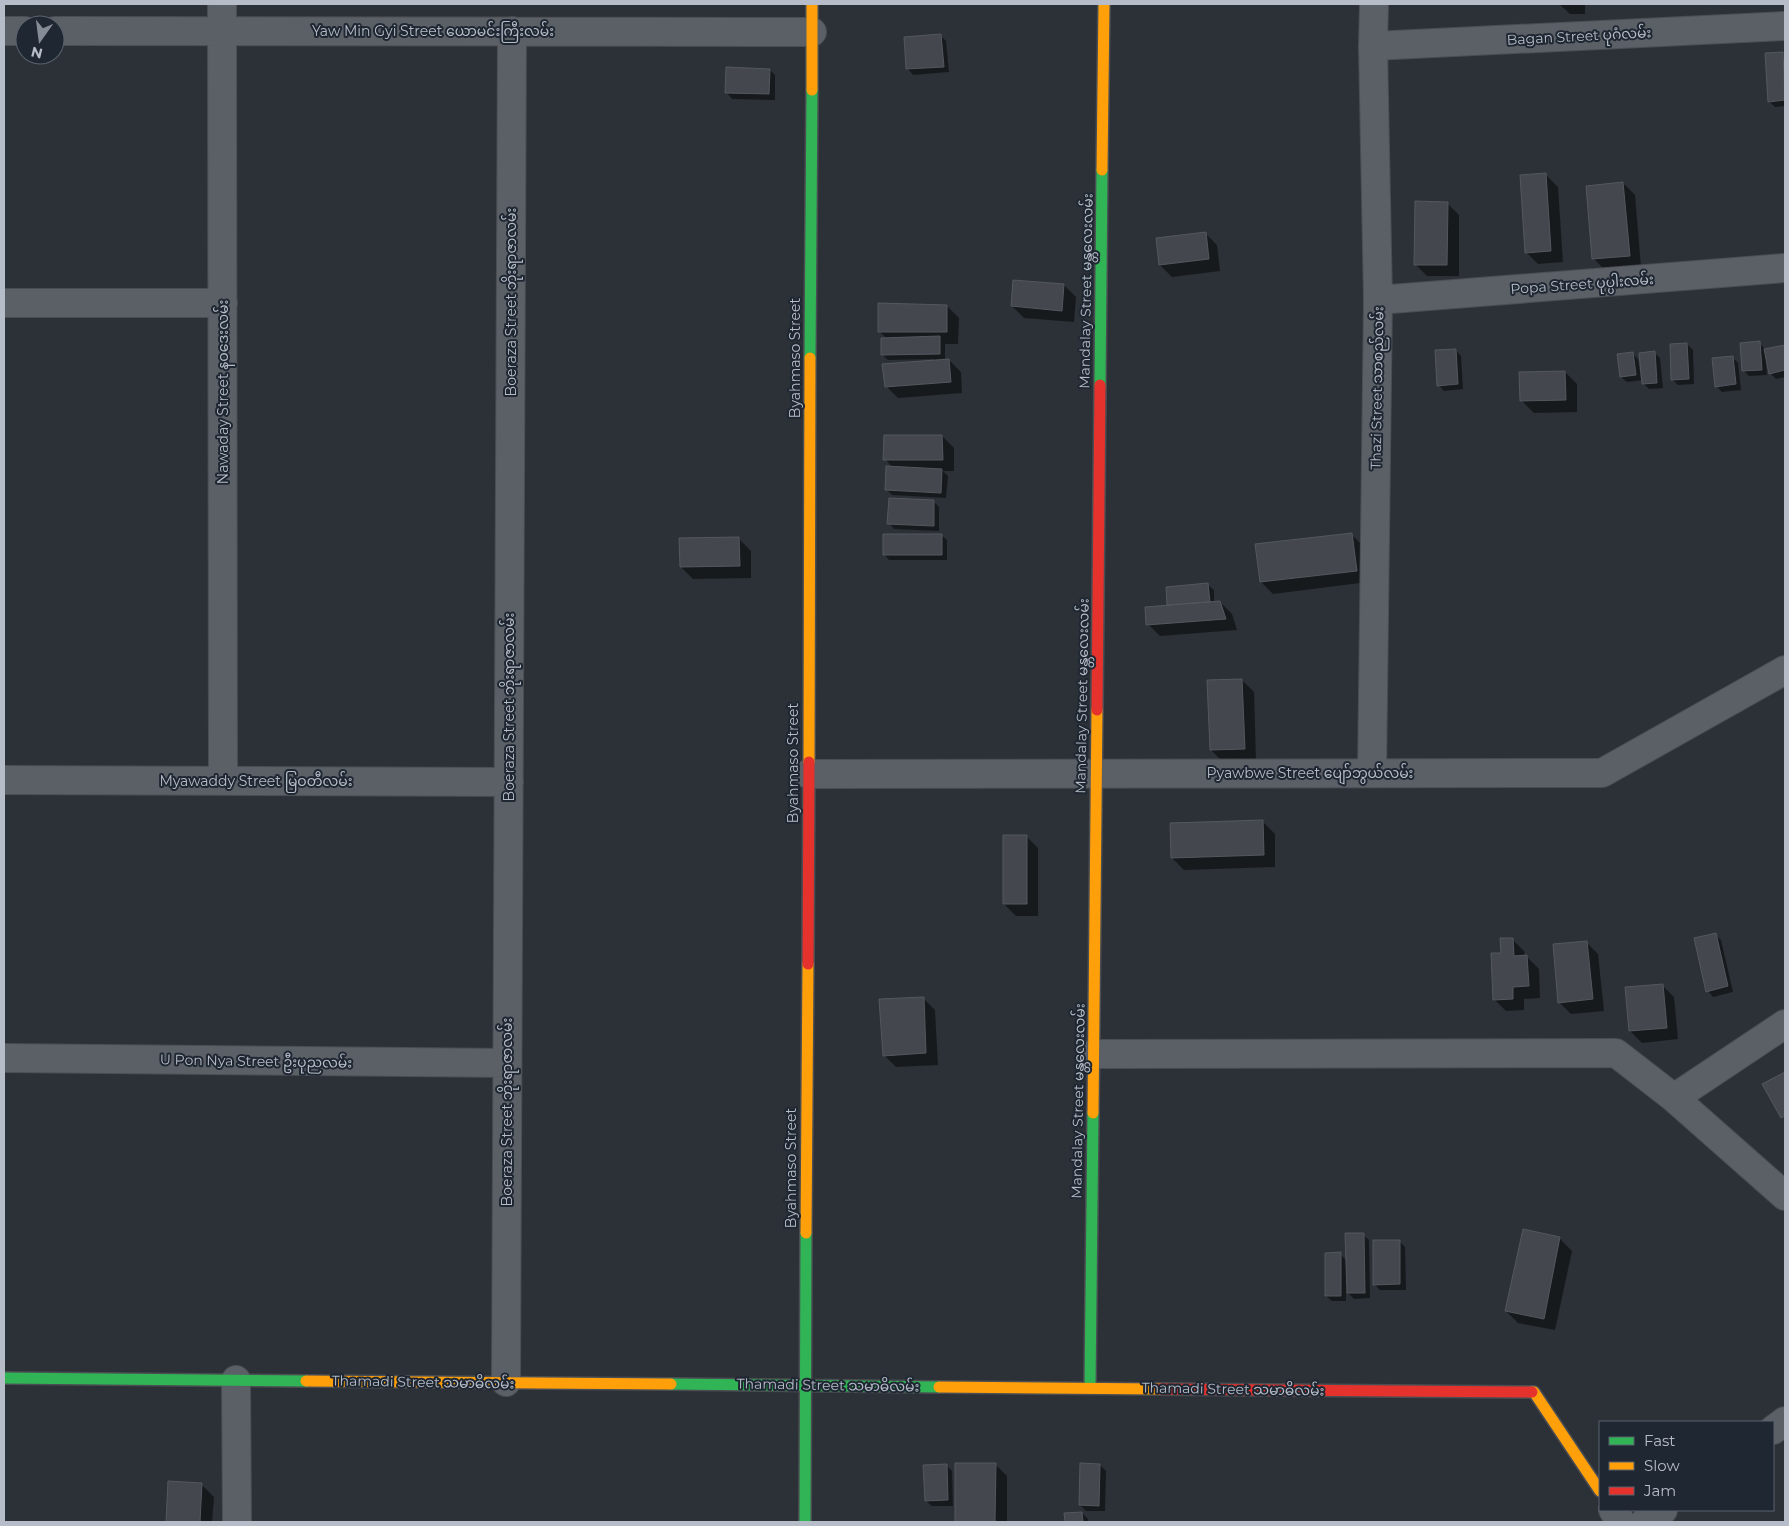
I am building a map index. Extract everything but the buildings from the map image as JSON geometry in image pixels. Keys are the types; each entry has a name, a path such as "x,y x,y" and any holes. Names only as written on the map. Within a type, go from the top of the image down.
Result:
{"street":[{"name":"Nawaday Street နဝဒေးလမ်း","path":"222,4 223,781"},
{"name":"Byahmaso Street","path":"804,1522 812,4"},
{"name":"Mandalay Street မန္တလေးလမ်း","path":"1090,1388 1104,4"},
{"name":"Thazi Street သာစည်လမ်း","path":"1372,773 1378,300 1372,46 1374,4"},
{"name":"Bagan Street ပုဂံလမ်း","path":"1372,46 1785,26"},
{"name":"Yaw Min Gyi Street ယောမင်းကြီးလမ်း","path":"65,31 812,32"},
{"name":"Boeraza Street ဘိုးရာဇာလမ်း","path":"506,1382 512,31"},
{"name":"Popa Street ပုပ္ပါးလမ်း","path":"1378,300 1785,268"},
{"path":"4,303 223,304"},
{"name":"Pyawbwe Street ပျော်ဘွယ်လမ်း","path":"808,774 1602,773 1785,670"},
{"name":"Myawaddy Street မြဝတီလမ်း","path":"4,780 509,782"},
{"path":"1674,1098 1785,1024"},
{"path":"1094,1054 1616,1053 1674,1098 1785,1196"},
{"name":"U Pon Nya Street ဦးပုညလမ်း","path":"4,1058 507,1064"},
{"name":"Thamadi Street သမာဓိလမ်း","path":"4,1378 1534,1392 1599,1490"},
{"path":"236,1380 237,1522"},
{"path":"1774,1429 1785,1421"},
{"path":"1614,1511 1621,1522"},
{"path":"1645,1522 1661,1511"}],"traffic: fast":[{"path":"810,358 812,90"},
{"path":"1100,385 1102,170"},
{"path":"1090,1388 1093,1113"},
{"path":"805,1522 806,1233"},
{"path":"4,1378 306,1381"},
{"path":"671,1384 939,1387"}],"traffic: slow":[{"path":"812,4 812,90"},
{"path":"1102,170 1104,4"},
{"path":"809,762 810,358"},
{"path":"1093,1113 1097,710"},
{"path":"806,1233 808,964"},
{"path":"306,1381 671,1384"},
{"path":"939,1387 1160,1389"},
{"path":"1532,1392 1534,1392 1599,1490"}],"traffic: jam":[{"path":"1097,710 1100,385"},
{"path":"808,964 809,762"},
{"path":"1160,1389 1532,1392"}]}
